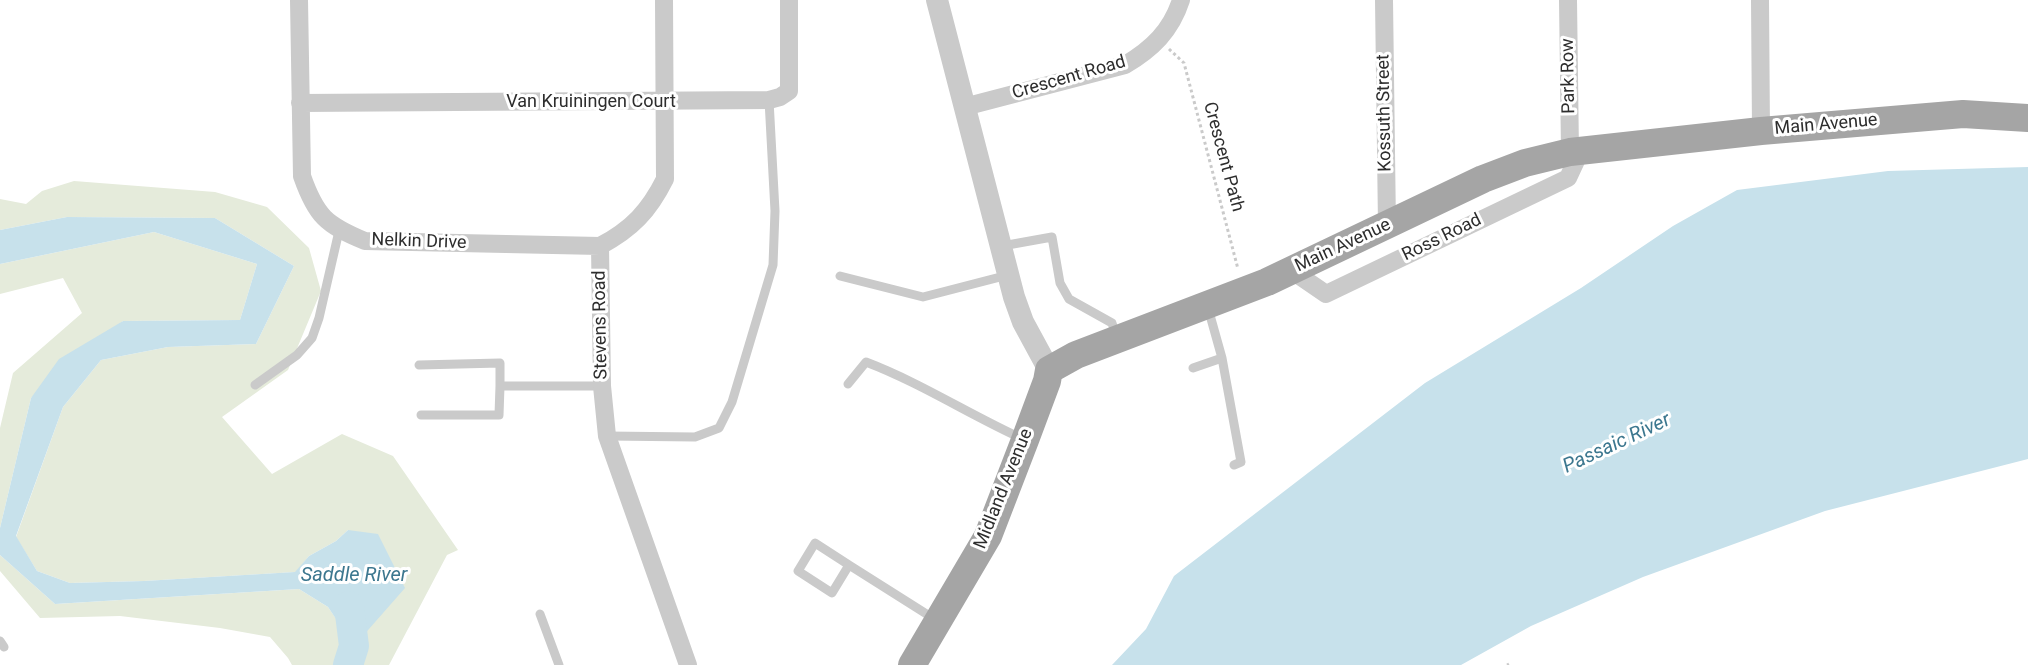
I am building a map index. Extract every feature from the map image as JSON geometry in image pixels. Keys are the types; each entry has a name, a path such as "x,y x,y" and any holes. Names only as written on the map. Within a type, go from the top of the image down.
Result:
{"main road":[{"name":"Main Avenue","path":"1049,370 1117,339 1244,291 1387,226 1483,179 1526,163 1576,151 1761,131 1963,114 2028,118"},
{"name":"Midland Avenue","path":"912,665 988,536 1026,440 1049,370"}],"street":[{"name":"Nelkin Drive","path":"299,0 302,176 309,197 321,216 339,231 364,241 600,246"},
{"name":"Stevens Road","path":"664,0 665,179 654,201 636,222 619,236 600,246 602,386 607,436 688,665"},
{"path":"769,100 789,91 789,0"},
{"path":"937,0 1008,275 1023,322 1049,370"},
{"name":"Crescent Road","path":"964,107 1125,65 1144,54 1159,40 1172,22 1181,0"},
{"name":"Kossuth Street","path":"1384,0 1387,226"},
{"name":"Park Row","path":"1568,0 1576,151"},
{"path":"1760,0 1761,131"},
{"name":"Van Kruiningen Court","path":"300,103 769,100"},
{"name":"Ross Road","path":"1291,270 1326,294 1568,178 1576,151"}],"lane":[{"path":"607,436 695,437 719,428 732,402 773,265 775,211 769,100"},
{"path":"255,385 297,355 312,338 319,318 339,231"},
{"path":"1000,247 1052,237 1060,283 1069,299 1112,323 1117,339"},
{"path":"840,276 923,297 1008,275"},
{"path":"1207,305 1222,358 1241,462 1234,465"},
{"path":"1193,368 1222,358"},
{"path":"848,384 866,362 938,394 985,422 1026,440"},
{"path":"419,365 500,363 499,415 421,415"},
{"path":"500,386 602,386"},
{"path":"849,565 832,593 798,571 815,543 939,622"},
{"path":"540,614 560,665"}],"path":[{"name":"Crescent Path","path":"1159,40 1184,63 1244,291"}],"green space":[{"path":"74,181 215,192 267,207 309,248 321,291 288,370 222,417 272,474 342,434 393,456 458,550 447,555 389,665 292,665 270,637 220,628 120,616 40,618 0,571 0,555 55,604 299,589 328,607 354,645 348,530 336,541 309,556 296,572 70,583 37,571 16,537 63,407 101,360 168,347 256,344 294,266 215,218 67,217 0,230 0,199 26,204 42,191"},
{"path":"154,232 257,264 240,320 123,321 31,398 0,528 0,428 13,373 82,313 63,278 0,294 0,264"}],"water":[{"name":"Passaic River","path":"2028,167 2028,459 1825,511 1643,577 1531,626 1461,665 1112,665 1146,629 1174,576 1425,383 1581,288 1673,226 1737,190 1888,171"},
{"name":"Saddle River","path":"67,217 215,218 294,266 256,344 168,347 101,360 63,407 16,536 37,571 70,583 295,572 309,556 336,541 348,530 378,534 405,588 354,646 328,607 299,589 55,604 0,555 0,528 31,398 59,359 123,321 240,320 257,264 154,232 0,264 0,230"}],"waterway":[{"name":"Saddle River","path":"348,665 354,646 349,606"}]}
